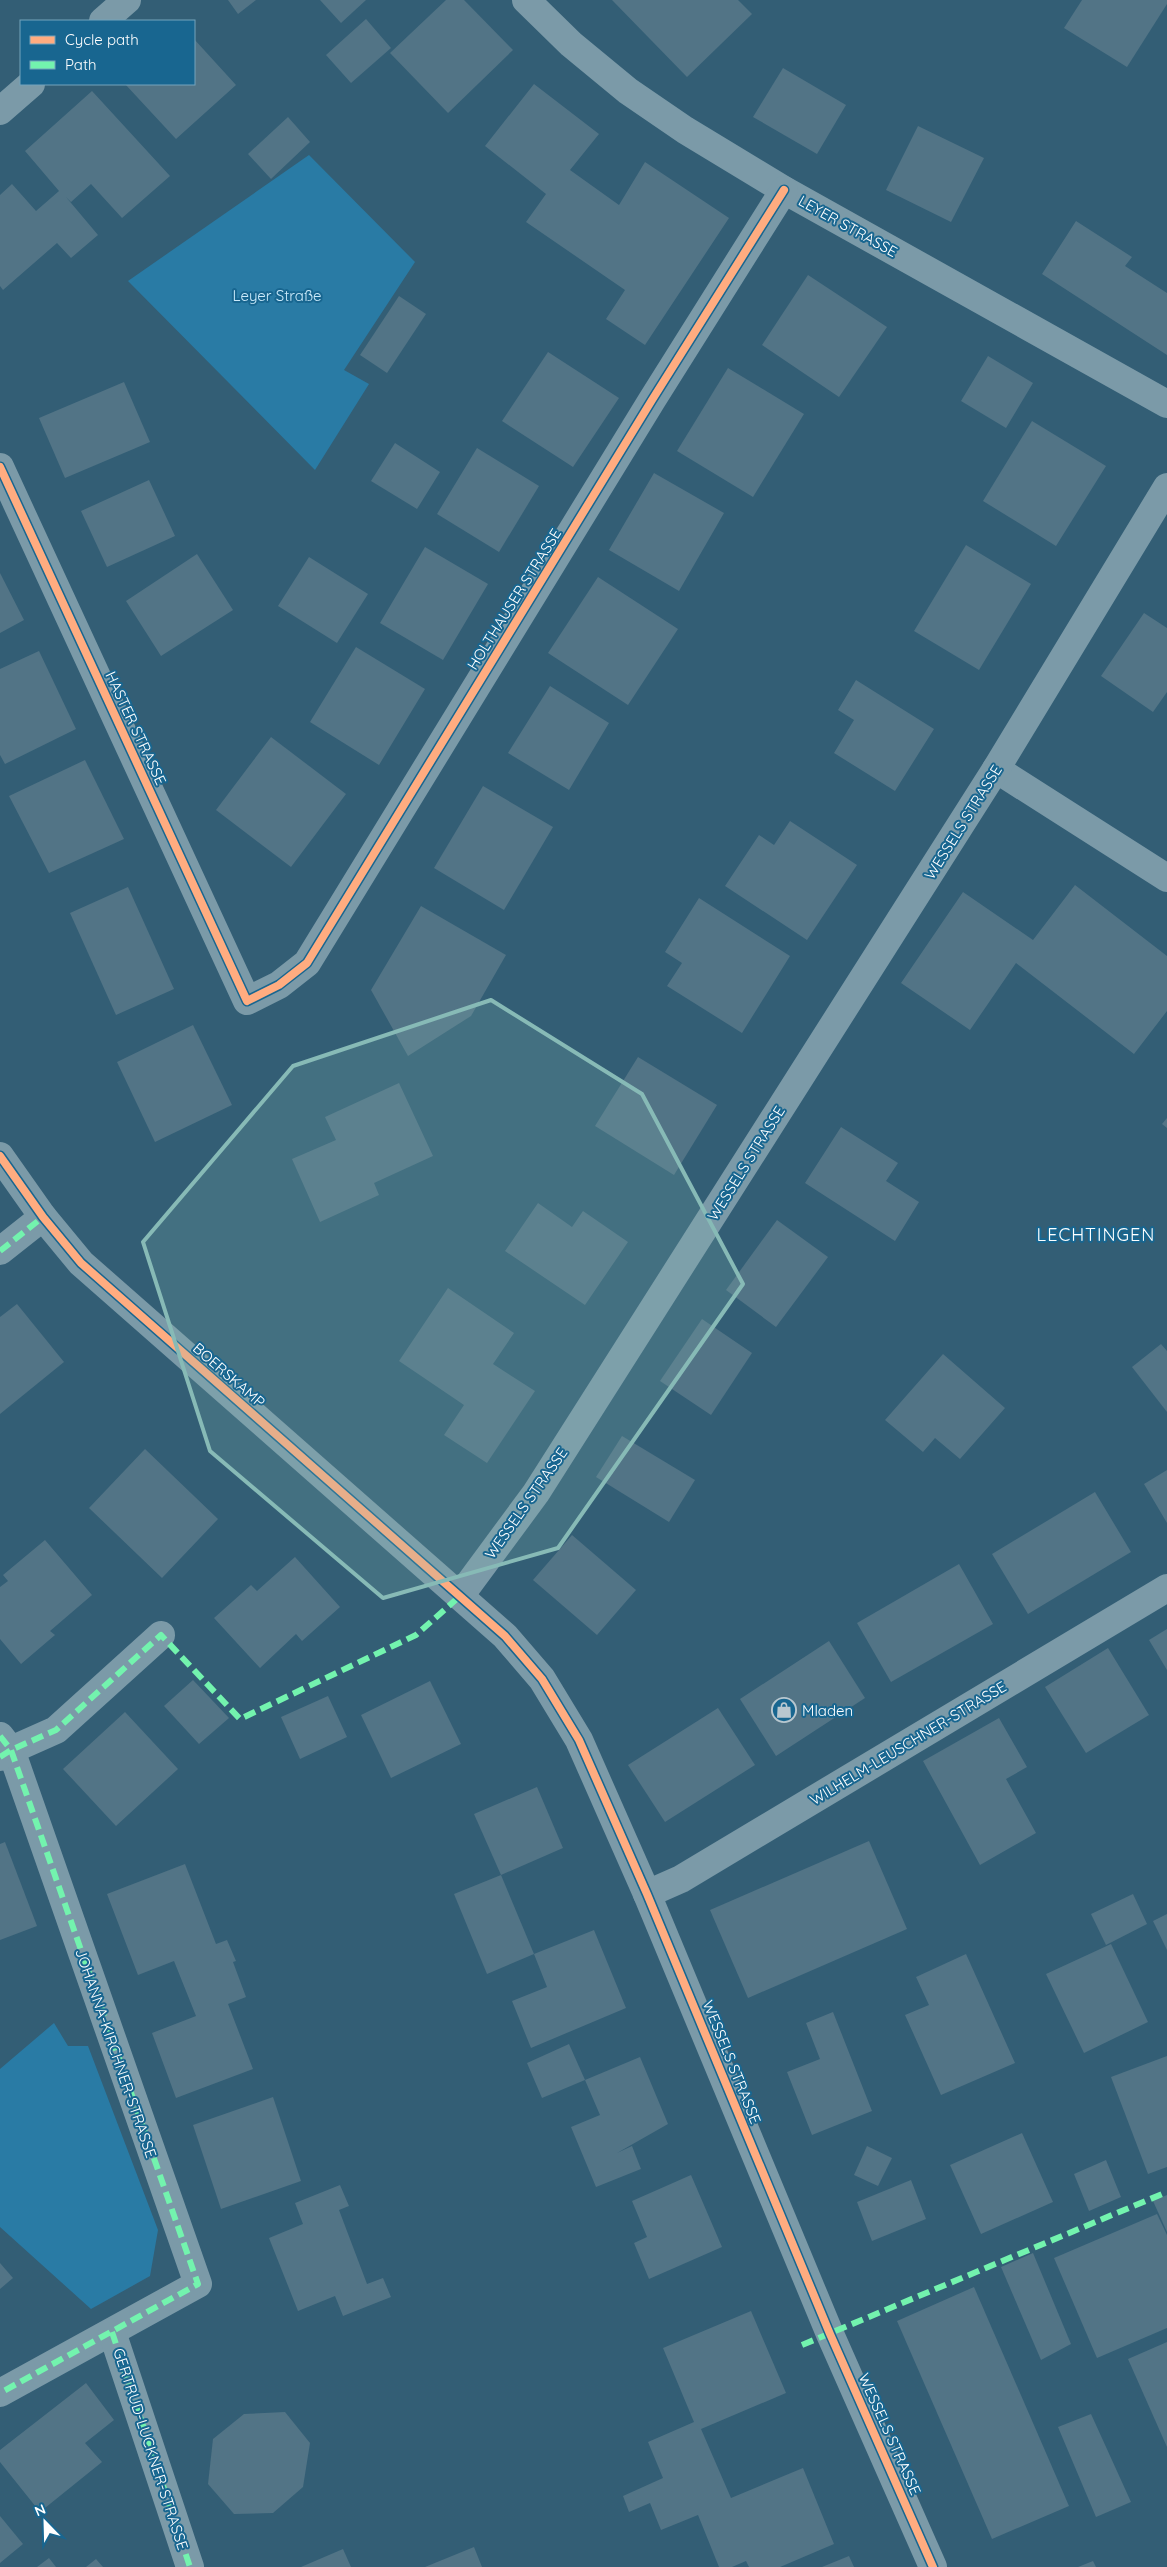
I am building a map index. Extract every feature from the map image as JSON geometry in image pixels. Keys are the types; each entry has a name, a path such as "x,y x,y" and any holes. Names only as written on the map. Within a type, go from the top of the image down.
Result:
{"street":[{"path":"104,20 127,0"},
{"name":"LEYER STRASSE","path":"526,0 571,44 628,91 684,130 784,190 1167,404"},
{"path":"0,111 30,85"},
{"name":"HOLTHAUSER STRASSE","path":"247,1001 279,985 307,963 642,417 784,190"},
{"name":"HASTER STRASSE","path":"0,467 247,1001"},
{"name":"WESSELS STRASSE","path":"932,2567 830,2334 647,1894 580,1740 542,1678 506,1636 460,1596 536,1493 996,770 1167,487"},
{"path":"996,770 1167,878"},
{"name":"BOERSKAMP","path":"0,1156 43,1217 81,1263 460,1596"},
{"path":"0,1251 43,1217"},
{"name":"WILHELM-LEUSCHNER-STRASSE","path":"647,1894 681,1879 1167,1588"},
{"name":"JOHANNA-KIRCHNER-STRASSE","path":"122,2327 198,2284 4,1748 56,1730 162,1636"},
{"path":"0,2393 122,2327"},
{"name":"GERTRUD-LUCKNER-STRASSE","path":"122,2327 190,2567"}],"highlighted area":[{"path":"491,1000 642,1094 743,1284 558,1548 383,1598 210,1451 143,1242 293,1066"}],"green space":[{"name":"Leyer Straße","path":"309,155 415,262 344,370 369,384 315,470 128,281"},
{"path":"54,2023 68,2046 88,2046 158,2230 150,2276 91,2309 0,2227 0,2069"}],"building":[{"path":"228,0 256,0 238,14"},
{"path":"320,0 366,0 341,23"},
{"path":"446,0 464,0 513,50 448,113 390,53"},
{"path":"612,0 738,0 752,14 687,77"},
{"path":"1082,0 1167,0 1167,4 1127,67 1064,28"},
{"path":"366,19 391,48 351,83 326,55"},
{"path":"195,40 236,85 176,139 126,85 195,85"},
{"path":"783,68 846,105 817,154 753,117"},
{"path":"534,84 599,134 570,170 619,205 645,162 729,218 645,345 606,319 625,290 526,222 546,194 485,146"},
{"path":"92,91 170,176 122,218 91,184 71,202 66,197 98,235 71,258 57,243 3,290 0,286 0,195 12,184 36,211 59,191 25,151"},
{"path":"288,117 310,142 271,179 248,154"},
{"path":"918,126 984,158 951,222 886,190"},
{"path":"1076,221 1132,257 1125,266 1167,293 1167,355 1042,274"},
{"path":"808,275 887,327 839,397 762,345"},
{"path":"399,296 426,314 387,373 360,355"},
{"path":"548,352 619,398 573,467 502,421"},
{"path":"988,356 1033,383 1006,428 961,401"},
{"path":"728,368 804,414 753,497 677,451"},
{"path":"124,382 150,442 65,478 39,418"},
{"path":"1032,421 1106,466 1056,546 983,501"},
{"path":"395,443 440,472 417,509 371,481"},
{"path":"477,448 539,486 499,552 437,514"},
{"path":"654,473 724,513 679,591 609,550"},
{"path":"149,480 175,536 107,567 81,511"},
{"path":"966,545 1031,584 979,670 914,631"},
{"path":"425,547 488,584 443,660 380,623"},
{"path":"197,554 233,610 161,656 126,601"},
{"path":"309,557 368,594 337,643 278,606"},
{"path":"0,573 24,620 0,633"},
{"path":"598,577 678,629 628,705 548,653"},
{"path":"1144,613 1167,628 1167,692 1153,712 1101,676"},
{"path":"356,647 425,689 379,765 310,722"},
{"path":"39,651 76,729 5,764 0,755 0,669"},
{"path":"856,680 934,729 895,791 834,753 854,720 838,710"},
{"path":"550,686 609,723 569,790 508,753"},
{"path":"271,737 346,794 291,867 216,810"},
{"path":"85,760 124,839 49,873 9,796"},
{"path":"483,786 553,827 504,910 434,868"},
{"path":"790,821 857,865 807,940 725,886 759,835 774,845"},
{"path":"1075,885 1167,956 1167,1011 1134,1054 1016,963 970,1030 901,983 963,892 1033,940"},
{"path":"128,887 174,989 116,1015 70,913"},
{"path":"699,898 790,956 742,1033 667,986 682,963 665,952"},
{"path":"421,906 506,955 471,1016 408,1056 371,990"},
{"path":"193,1025 232,1105 155,1142 117,1062"},
{"path":"638,1057 717,1105 674,1175 595,1126"},
{"path":"399,1083 433,1156 374,1183 379,1195 320,1222 292,1159 336,1140 325,1117"},
{"path":"1167,1118 1167,1128 1162,1124"},
{"path":"841,1127 898,1163 886,1181 919,1202 895,1241 805,1183"},
{"path":"538,1203 572,1227 583,1211 628,1242 585,1305 505,1251"},
{"path":"777,1220 828,1257 776,1327 726,1290"},
{"path":"448,1288 514,1333 493,1364 535,1391 487,1463 444,1435 464,1405 399,1361"},
{"path":"17,1304 64,1362 0,1414 0,1317"},
{"path":"702,1319 752,1353 711,1415 660,1381"},
{"path":"1161,1344 1167,1351 1167,1412 1132,1367"},
{"path":"943,1354 1005,1408 960,1459 935,1438 923,1452 885,1420"},
{"path":"622,1436 695,1480 669,1522 596,1477"},
{"path":"145,1449 218,1519 162,1578 89,1508"},
{"path":"1167,1470 1167,1523 1144,1484"},
{"path":"1095,1492 1131,1552 1028,1614 992,1554"},
{"path":"572,1535 636,1590 597,1635 533,1580"},
{"path":"45,1540 92,1595 50,1631 55,1635 21,1664 0,1639 0,1587 8,1581 3,1575"},
{"path":"295,1557 340,1607 302,1641 296,1634 260,1668 214,1618 251,1585 257,1591"},
{"path":"959,1564 993,1624 891,1682 857,1623"},
{"path":"1167,1629 1167,1670 1149,1640"},
{"path":"829,1641 865,1698 776,1756 740,1699"},
{"path":"1108,1648 1149,1715 1086,1753 1045,1687"},
{"path":"193,1680 229,1718 199,1744 164,1706"},
{"path":"430,1681 461,1744 391,1778 361,1715"},
{"path":"328,1696 347,1737 300,1759 281,1717"},
{"path":"718,1708 755,1765 665,1822 628,1765"},
{"path":"125,1712 178,1769 116,1826 63,1769"},
{"path":"999,1718 1027,1767 1006,1779 1036,1833 980,1865 923,1761"},
{"path":"537,1787 563,1848 501,1875 474,1814"},
{"path":"869,1841 907,1929 748,1998 710,1910"},
{"path":"5,1842 37,1926 0,1940 0,1844"},
{"path":"185,1864 216,1944 227,1940 236,1961 233,1962 246,1997 228,2004 253,2069 176,2098 152,2033 196,2016 174,1961 138,1975 107,1894"},
{"path":"501,1875 534,1954 487,1974 454,1894"},
{"path":"1133,1894 1147,1924 1106,1945 1091,1914"},
{"path":"1167,1914 1167,1950 1153,1921"},
{"path":"594,1930 626,2008 531,2048 512,2001 547,1987 534,1954"},
{"path":"1111,1944 1148,2022 1084,2053 1046,1974"},
{"path":"966,1954 1015,2063 941,2095 905,2015 929,2005 916,1977"},
{"path":"833,2012 872,2111 812,2135 787,2072 820,2059 806,2023"},
{"path":"569,2044 585,2080 542,2098 527,2063"},
{"path":"1167,2056 1167,2167 1148,2174 1111,2077"},
{"path":"640,2057 668,2124 617,2153 632,2146 641,2169 596,2187 571,2127 600,2115 585,2080"},
{"path":"273,2097 301,2181 221,2209 193,2125"},
{"path":"1022,2133 1053,2202 981,2234 950,2165"},
{"path":"867,2146 892,2158 878,2186 854,2175"},
{"path":"1106,2160 1121,2197 1089,2211 1074,2174"},
{"path":"691,2175 722,2247 649,2279 634,2243 647,2237 632,2201"},
{"path":"911,2180 926,2219 872,2241 857,2202"},
{"path":"340,2185 349,2206 339,2210 367,2284 383,2278 391,2297 343,2316 335,2296 298,2311 269,2238 303,2224 295,2203"},
{"path":"1167,2195 1167,2232 1153,2201"},
{"path":"1157,2214 1167,2235 1167,2328 1097,2358 1054,2258"},
{"path":"1033,2253 1071,2344 1041,2360 1001,2267"},
{"path":"0,2263 13,2278 0,2289"},
{"path":"974,2287 1069,2506 992,2539 897,2321"},
{"path":"751,2311 786,2393 701,2429 731,2498 803,2468 834,2544 780,2567 749,2567 746,2561 732,2567 719,2567 698,2515 661,2530 650,2503 629,2512 623,2496 663,2478 648,2442 694,2422 663,2348"},
{"path":"1167,2342 1167,2447 1128,2359"},
{"path":"86,2383 114,2420 85,2443 102,2462 40,2512 0,2462 0,2450"},
{"path":"285,2412 310,2443 303,2487 273,2513 234,2514 208,2484 213,2439 244,2414"},
{"path":"1091,2414 1131,2502 1096,2517 1058,2427"},
{"path":"0,2516 23,2544 0,2563"},
{"path":"474,2547 482,2567 425,2567"},
{"path":"343,2549 351,2567 301,2567"},
{"path":"849,2556 854,2567 822,2567"},
{"path":"49,2558 56,2567 37,2567"},
{"path":"96,2559 103,2567 86,2567"},
{"path":"1093,2561 1096,2567 1078,2567"}],"marked path":[{"path":"0,1251 43,1217"},
{"path":"0,1757 11,1750 56,1730 161,1635 240,1719 416,1635 460,1596"},
{"path":"0,1736 11,1750 198,2284 0,2393"},
{"path":"802,2345 1167,2192"},
{"path":"112,2332 190,2567"}],"cycle path":[{"path":"0,467 247,1001 279,985 307,963 652,400 784,190"},
{"path":"0,1156 43,1217 81,1263 505,1636 542,1679 579,1740 647,1894 830,2334 933,2567"}],"place":[{"name":"Mladen","path":"784,1710"}],"district":[{"name":"LECHTINGEN","path":"1096,1234"}]}
